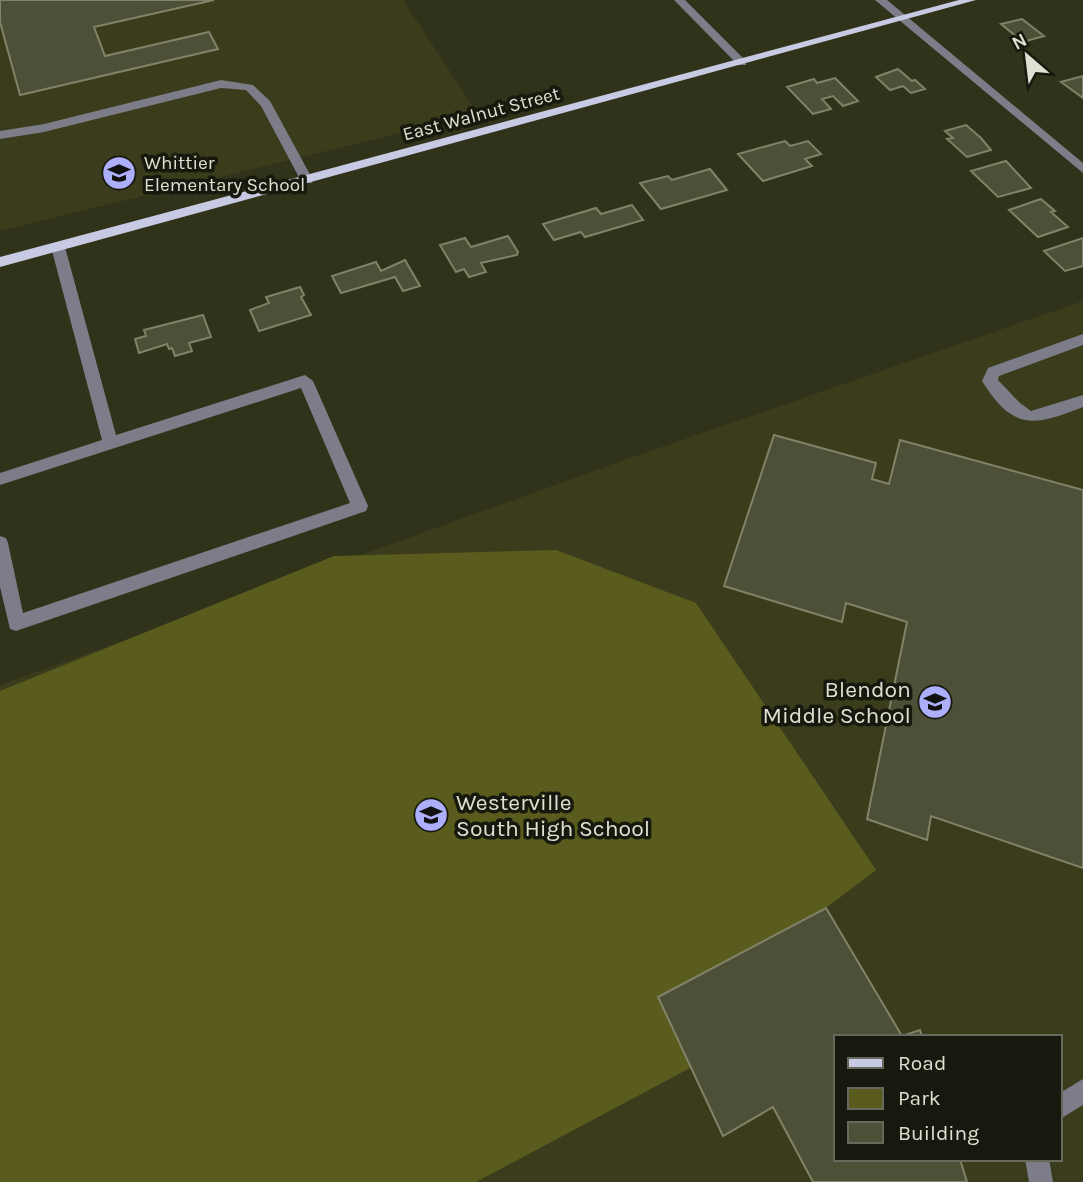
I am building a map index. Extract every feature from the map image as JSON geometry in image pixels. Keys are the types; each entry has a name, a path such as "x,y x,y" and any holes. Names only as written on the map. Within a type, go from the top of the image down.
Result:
{"main road":[{"name":"East Walnut Street","path":"0,262 971,0"}],"street":[{"path":"679,0 742,63"},
{"path":"880,0 1083,169"},
{"path":"0,135 44,128 221,84 249,87 266,104 307,180"},
{"path":"58,247 111,445"},
{"path":"1083,339 993,372 990,381 1022,416 1033,419 1083,401"},
{"path":"0,479 305,381 360,506 16,623 0,543"},
{"path":"1062,1106 1083,1091"}],"shaded area":[{"name":"Whittier Elementary School","path":"0,0 403,0 478,114 0,231"},
{"name":"Westerville South High School","path":"1083,301 1083,1182 0,1182 0,685 627,459"}],"green space":[{"name":"Westerville South High School","path":"556,550 696,603 876,870 826,908 692,1067 476,1182 0,1182 0,691 334,556"}],"building":[{"path":"0,0 214,0 94,27 105,56 209,32 218,49 20,95 0,22"},
{"path":"1022,19 1044,36 1023,42 1001,24"},
{"path":"898,69 925,89 911,93 903,86 890,90 876,77"},
{"path":"1083,76 1083,98 1061,82"},
{"path":"835,78 858,101 843,106 833,96 822,99 831,109 813,114 787,87 814,79 817,83"},
{"path":"966,125 991,150 967,157 947,139 953,138 945,131"},
{"path":"785,141 790,146 808,141 821,154 805,159 812,166 763,181 738,154"},
{"path":"1006,161 1031,188 998,197 971,171"},
{"path":"710,169 727,190 661,209 640,183 668,176 672,180"},
{"path":"1041,199 1068,227 1038,237 1009,210"},
{"path":"632,205 643,220 585,237 581,232 554,240 543,224 596,208 601,214"},
{"path":"508,236 518,252 517,255 481,263 486,272 469,277 464,269 456,272 440,245 465,238 471,247"},
{"path":"1083,238 1083,266 1065,271 1044,251"},
{"path":"405,260 420,286 403,291 395,277 341,293 332,276 376,262 381,271"},
{"path":"300,287 304,295 301,297 311,315 259,331 250,310 269,303 266,297"},
{"path":"203,315 211,337 189,343 192,351 175,356 167,344 139,353 135,339 146,336 144,330"},
{"name":"Blendon Middle School","path":"774,435 876,463 872,479 889,484 900,440 1083,490 1083,868 931,816 927,840 867,819 907,622 846,603 842,622 724,586"},
{"path":"826,908 901,1035 834,1035 834,1161 961,1161 967,1182 813,1182 773,1107 723,1136 658,997"},
{"path":"920,1030 921,1035 905,1035"}],"place":[{"name":"Whittier Elementary School","path":"119,173"},
{"name":"Blendon Middle School","path":"935,702"},
{"name":"Westerville South High School","path":"431,815"}]}
